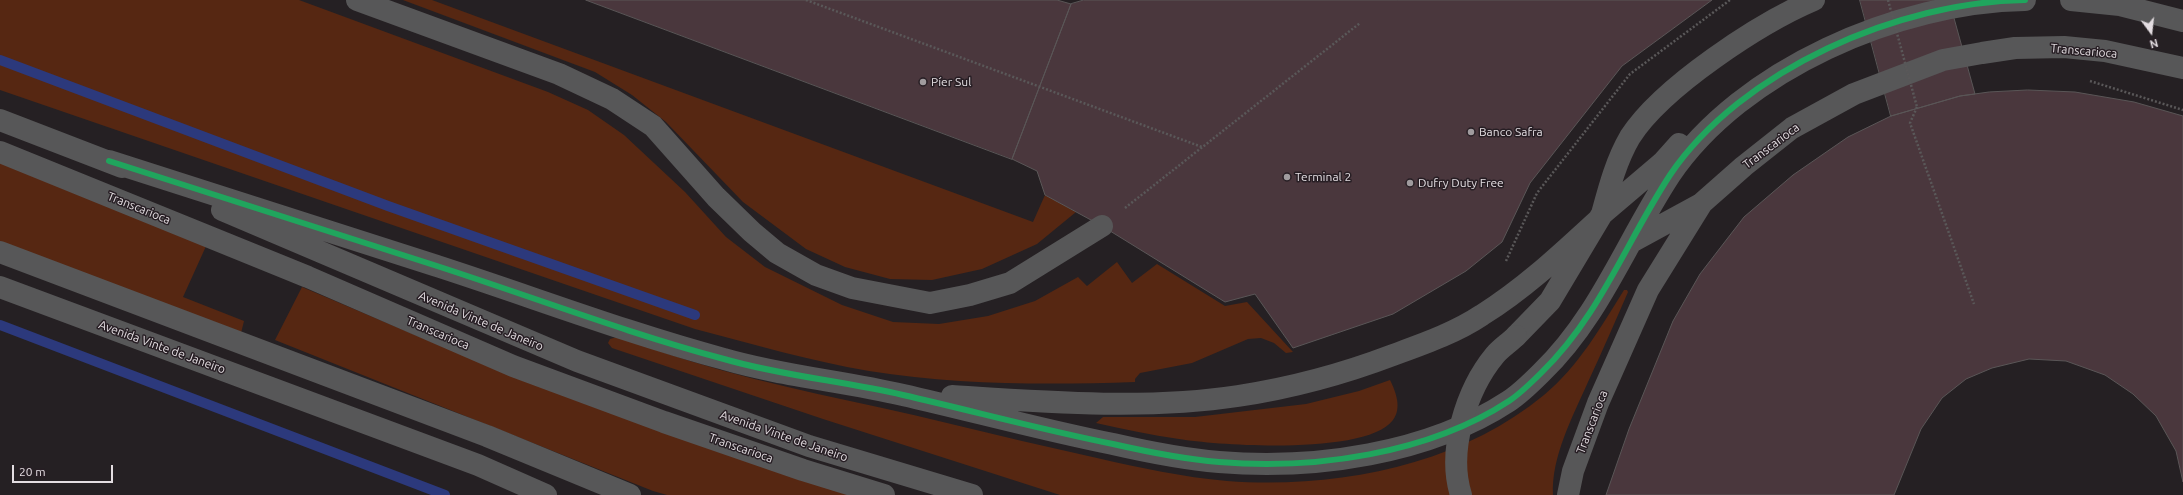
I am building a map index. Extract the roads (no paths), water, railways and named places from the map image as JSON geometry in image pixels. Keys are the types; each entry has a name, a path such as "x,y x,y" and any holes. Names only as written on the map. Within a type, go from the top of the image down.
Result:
{"street":[{"path":"357,0 559,74 612,99 653,126 716,197 752,232 777,253 816,275 852,288 930,302 970,295 1010,283 1102,226"},
{"path":"1461,495 1456,456 1458,435 1464,414 1483,373 1495,355 1550,301 1600,217 1609,186 1630,137 1652,110 1685,81 1744,37 1814,0"},
{"path":"895,393 1056,401 1169,403 1237,397 1286,388 1335,376 1383,359 1430,341 1481,316 1531,281 1662,162 1691,132 1741,90 1780,65 1890,7 1934,4 1960,0"},
{"path":"110,161 729,361 895,393 1084,439 1157,454 1220,462 1286,463 1347,458 1396,449 1472,421 1510,400 1526,387 1555,360 1580,330 1669,177 1699,138 1736,105 1783,73 1829,48 1888,24 1932,12 1990,1 2024,0"},
{"path":"2071,0 2120,5 2183,21"},
{"path":"2132,0 2183,13"},
{"name":"Transcarioca","path":"1568,495 1573,471 1598,403 1648,290 1702,203 1744,166 1792,128 1854,94 1944,60 2015,48 2064,47 2105,51 2183,68"},
{"name":"Avenida Vinte de Janeiro","path":"0,120 110,161 381,280 577,362 809,446 972,495"},
{"name":"Transcarioca","path":"0,152 308,277 513,366 664,422 803,470 884,495"},
{"path":"1633,241 1702,203"},
{"path":"0,252 487,436 630,495"},
{"name":"Avenida Vinte de Janeiro","path":"0,287 470,462 546,495"}],"waterway":[{"path":"0,60 388,206 695,315"},
{"path":"0,325 445,495"}],"place":[{"name":"Píer Sul","path":"923,82"},
{"name":"Banco Safra","path":"1471,132"},
{"name":"Terminal 2","path":"1287,177"},
{"name":"Dufry Duty Free","path":"1410,183"}]}
